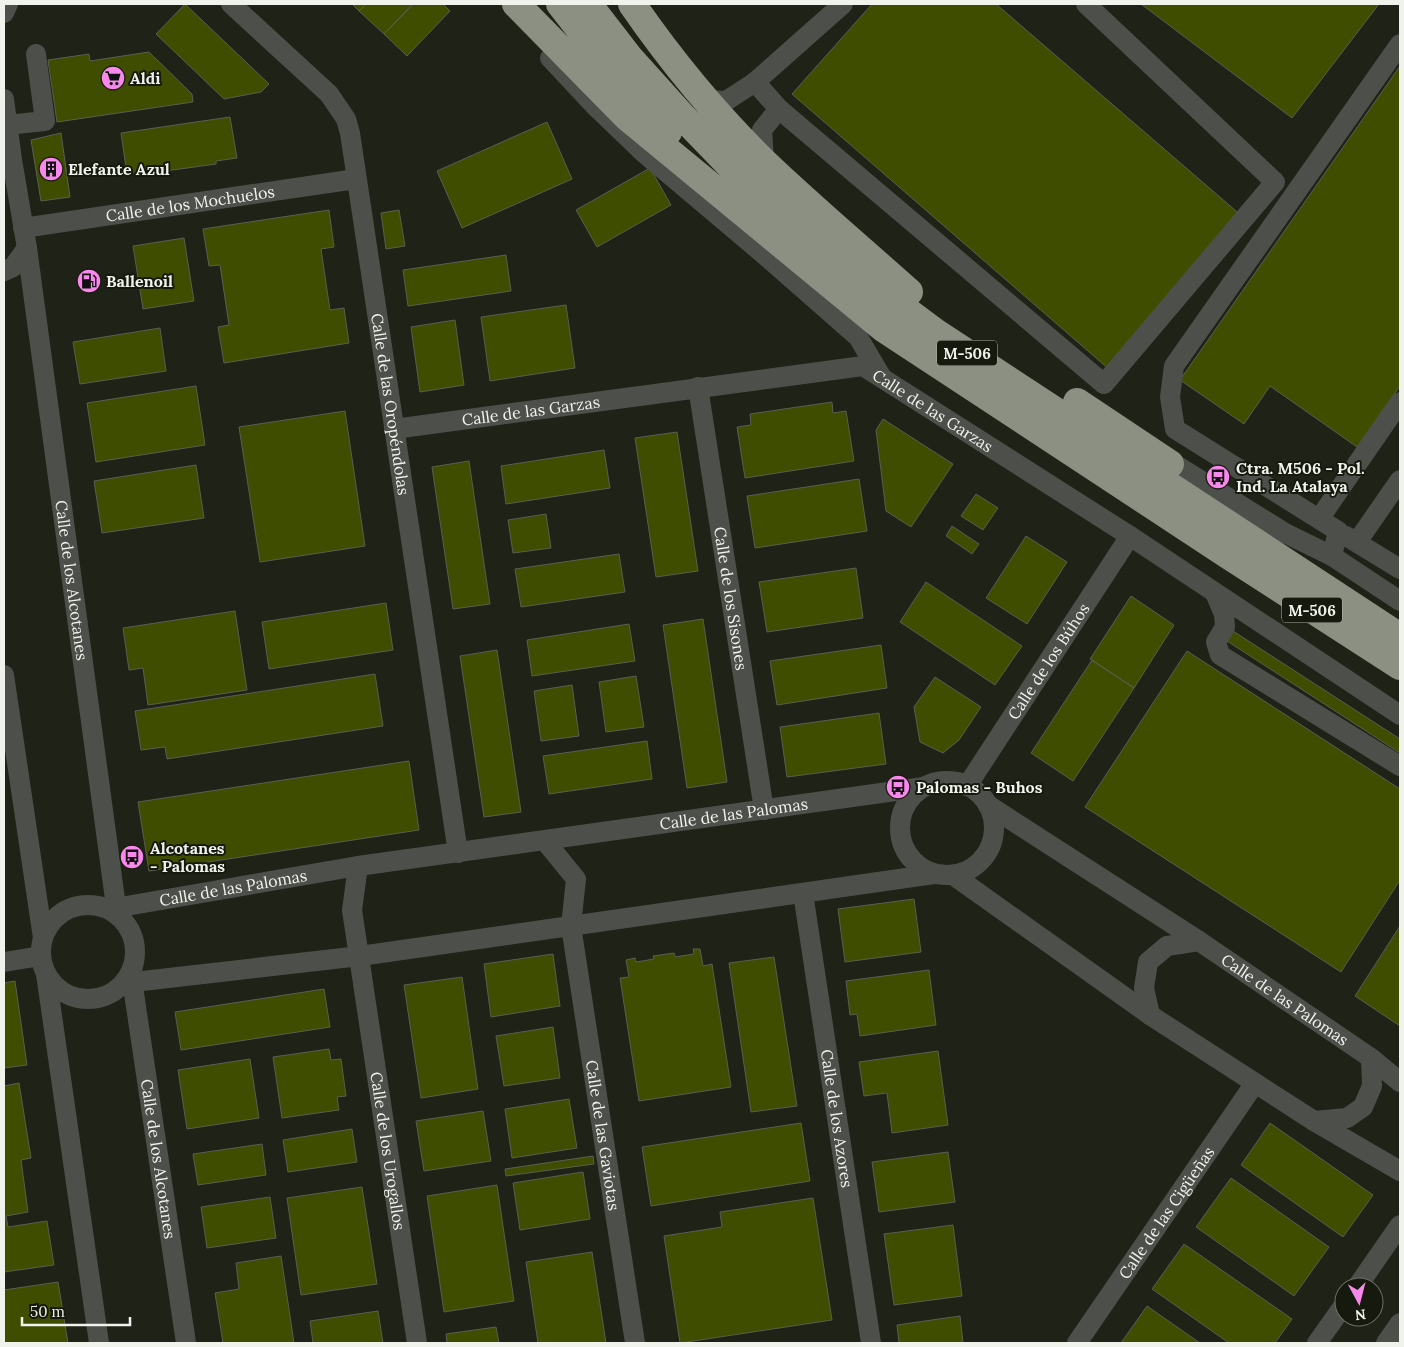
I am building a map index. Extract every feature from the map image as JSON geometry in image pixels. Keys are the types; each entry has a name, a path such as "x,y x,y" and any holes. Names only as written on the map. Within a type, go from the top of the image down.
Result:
{"highway":[{"path":"516,4 627,117 750,217"},
{"name":"M-506","path":"560,4 613,72 656,120 750,217 884,328 1400,666"},
{"name":"M-506","path":"588,4 629,57 741,177 880,291 935,332 1400,637"},
{"path":"632,4 655,36 707,100 764,161 914,296 1133,439 1400,618"},
{"path":"1225,553 1258,585 1339,646 1400,688"}],"street":[{"path":"4,13 8,4"},
{"name":"Calle de las Oropéndolas","path":"231,4 328,94 346,119 350,133 458,853"},
{"path":"503,4 588,98 644,153 767,257 858,338 882,378"},
{"path":"707,100 726,102 755,82 843,4"},
{"path":"755,82 780,109 1104,384 1275,182 1086,4"},
{"path":"1400,44 1174,366 1170,397 1175,429 1400,569"},
{"path":"7,143 45,121 36,54"},
{"name":"Calle de los Alcotanes","path":"4,99 7,143 27,248 114,910"},
{"path":"764,161 762,130 780,109"},
{"name":"Calle de los Mochuelos","path":"24,228 356,179"},
{"path":"4,271 13,267 27,248"},
{"name":"Calle de las Garzas","path":"394,429 863,366 1130,536 1400,715"},
{"name":"Calle de los Sisones","path":"698,387 764,810"},
{"path":"1319,519 1400,402"},
{"path":"1133,439 1285,532 1332,556 1400,601"},
{"path":"1357,542 1400,480"},
{"path":"1332,556 1338,531"},
{"name":"Calle de los Búhos","path":"967,786 1130,536"},
{"path":"1215,593 1224,614 1225,627 1216,642 1220,655 1400,766"},
{"path":"4,675 99,1343"},
{"path":"130,979 134,966 136,946 130,928 114,910 83,904 65,910 51,922 43,956 58,988 74,997 92,999 110,994 130,979 360,956 803,893 944,874 967,871 980,862 989,850 994,835 994,820 988,805 979,794 967,786 953,782 938,782 924,788 912,797 903,811 900,826 902,842 909,856 920,867 944,874 1150,1014 1314,1121 1400,1170"},
{"name":"Calle de las Palomas","path":"114,910 358,866 924,788"},
{"name":"Calle de las Palomas","path":"988,805 1199,941 1371,1058 1400,1082"},
{"path":"545,841 576,879 572,926"},
{"path":"358,866 352,910 360,956"},
{"name":"Calle de los Azores","path":"803,893 871,1343"},
{"name":"Calle de las Gaviotas","path":"572,926 635,1343"},
{"path":"1150,1014 1144,988 1148,962 1167,946 1199,941"},
{"path":"4,962 43,956"},
{"name":"Calle de los Urogallos","path":"360,956 417,1343"},
{"name":"Calle de los Alcotanes","path":"130,979 186,1343"},
{"path":"1314,1121 1347,1118 1363,1107 1372,1086 1371,1058"},
{"name":"Calle de las Cigüeñas","path":"1077,1343 1256,1083"},
{"path":"1364,1277 1400,1225"},
{"path":"1317,1343 1334,1319"},
{"path":"1386,1343 1400,1323"}],"building":[{"path":"185,4 269,84 261,92 224,99 156,34"},
{"path":"352,4 366,4 359,11"},
{"path":"366,4 413,4 384,34 359,11"},
{"path":"413,4 443,4 450,11 407,56 384,34"},
{"path":"872,4 996,4 1243,217 1111,371 792,94"},
{"path":"1141,4 1379,4 1292,118"},
{"name":"Aldi","path":"149,52 192,94 193,102 57,122 48,60 89,54 90,61"},
{"path":"1400,66 1400,386 1357,447 1270,386 1244,424 1180,380"},
{"path":"230,117 237,158 216,161 216,164 151,173 151,170 127,174 121,133"},
{"path":"547,122 572,179 462,228 437,171"},
{"name":"Elefante Azul","path":"61,133 70,197 41,201 31,140"},
{"path":"650,168 671,205 597,247 576,210"},
{"path":"329,210 334,247 321,249 330,310 344,308 349,343 224,363 218,327 229,325 220,265 209,266 203,229"},
{"path":"399,210 405,246 386,249 381,213"},
{"path":"184,238 194,301 143,309 133,246"},
{"path":"506,255 511,291 408,306 403,270"},
{"path":"566,305 575,368 490,381 481,317"},
{"path":"455,320 464,385 420,392 411,327"},
{"path":"160,328 166,371 80,384 73,342"},
{"path":"196,386 205,445 96,462 87,403"},
{"path":"832,402 833,413 846,411 854,461 745,478 737,427 751,425 750,414"},
{"path":"345,411 365,546 260,562 239,427"},
{"path":"883,419 953,464 911,527 886,511 876,430"},
{"path":"677,432 698,571 656,577 635,438"},
{"path":"604,450 610,488 506,504 501,466"},
{"path":"469,461 490,604 453,609 432,467"},
{"path":"196,465 204,518 102,533 94,481"},
{"path":"859,479 867,531 755,548 747,496"},
{"path":"976,494 998,508 983,530 961,516"},
{"path":"546,514 551,548 513,553 508,520"},
{"path":"952,526 979,544 972,554 946,536"},
{"path":"1026,536 1067,562 1027,624 986,598"},
{"path":"619,554 625,592 521,607 515,569"},
{"path":"856,568 863,618 767,632 759,582"},
{"path":"926,582 1022,646 995,685 900,622"},
{"path":"1131,596 1174,625 1134,688 1090,659"},
{"path":"386,603 393,650 269,669 262,622"},
{"path":"235,611 247,690 148,705 143,668 129,670 123,628"},
{"path":"703,619 727,782 687,788 663,625"},
{"path":"629,624 635,661 532,676 527,640"},
{"path":"1233,631 1400,739 1400,753 1227,641"},
{"path":"881,645 887,688 777,705 770,661"},
{"path":"497,650 521,812 484,817 460,656"},
{"path":"1187,651 1400,789 1400,880 1341,972 1085,807"},
{"path":"1092,660 1134,688 1073,781 1031,753"},
{"path":"375,674 383,726 167,759 165,747 141,750 135,711"},
{"path":"636,676 644,727 606,732 599,682"},
{"path":"935,677 981,707 959,740 943,753 920,742 914,707"},
{"path":"572,685 579,736 541,741 534,691"},
{"path":"879,713 886,764 787,777 780,727"},
{"path":"647,741 652,779 549,794 543,756"},
{"path":"409,761 419,830 149,871 138,802"},
{"path":"914,899 921,952 845,962 838,909"},
{"path":"1400,926 1400,1026 1355,996"},
{"path":"693,949 700,949 703,966 712,964 731,1087 639,1101 620,978 629,977 626,960 635,958 636,962 654,959 653,956 674,953 675,957 694,954"},
{"path":"553,954 560,1006 491,1017 484,964"},
{"path":"774,957 797,1106 751,1112 729,963"},
{"path":"929,970 936,1025 860,1036 857,1014 850,1015 846,981"},
{"path":"462,977 478,1089 421,1098 404,985"},
{"path":"15,981 27,1065 4,1068 4,983"},
{"path":"324,989 330,1027 181,1050 175,1012"},
{"path":"553,1027 560,1078 504,1086 496,1036"},
{"path":"329,1049 331,1060 341,1059 346,1096 337,1097 339,1110 282,1118 273,1057"},
{"path":"938,1051 948,1125 892,1133 887,1093 864,1096 859,1062"},
{"path":"250,1059 259,1118 187,1129 178,1070"},
{"path":"19,1083 31,1158 21,1160 28,1212 6,1216 8,1227 47,1221 54,1265 4,1272 4,1086"},
{"path":"569,1099 577,1148 512,1158 505,1109"},
{"path":"483,1111 491,1161 424,1171 416,1121"},
{"path":"801,1123 810,1181 651,1206 642,1147"},
{"path":"1270,1123 1373,1195 1343,1237 1241,1165"},
{"path":"352,1129 357,1162 288,1172 283,1140"},
{"path":"262,1144 266,1175 198,1185 193,1154"},
{"path":"948,1152 955,1202 879,1212 872,1162"},
{"path":"593,1156 594,1164 506,1176 505,1169"},
{"path":"583,1172 590,1219 520,1230 513,1183"},
{"path":"1231,1178 1329,1247 1294,1296 1196,1227"},
{"path":"497,1185 514,1301 444,1312 427,1196"},
{"path":"362,1187 377,1284 301,1295 287,1198"},
{"path":"270,1197 276,1238 207,1248 201,1207"},
{"path":"813,1198 832,1320 680,1343 664,1236 722,1227 720,1212"},
{"path":"953,1225 962,1296 894,1305 884,1234"},
{"path":"1184,1244 1292,1319 1275,1343 1229,1343 1152,1289"},
{"path":"592,1252 606,1343 538,1343 526,1262"},
{"path":"281,1256 294,1343 223,1343 215,1293 239,1289 236,1263"},
{"path":"58,1282 68,1343 4,1343 4,1290"},
{"path":"1147,1306 1200,1343 1121,1343"},
{"path":"378,1311 383,1343 313,1343 310,1321"},
{"path":"960,1316 963,1343 899,1343 897,1325"},
{"path":"496,1327 499,1343 447,1343 446,1334"}],"place":[{"name":"Aldi","path":"113,78"},
{"name":"Elefante Azul","path":"51,169"},
{"name":"Ballenoil","path":"89,281"},
{"name":"Ctra. M506 - Pol. Ind. La Atalaya","path":"1218,477"},
{"name":"Palomas - Buhos","path":"898,787"},
{"name":"Alcotanes - Palomas","path":"132,857"}]}
